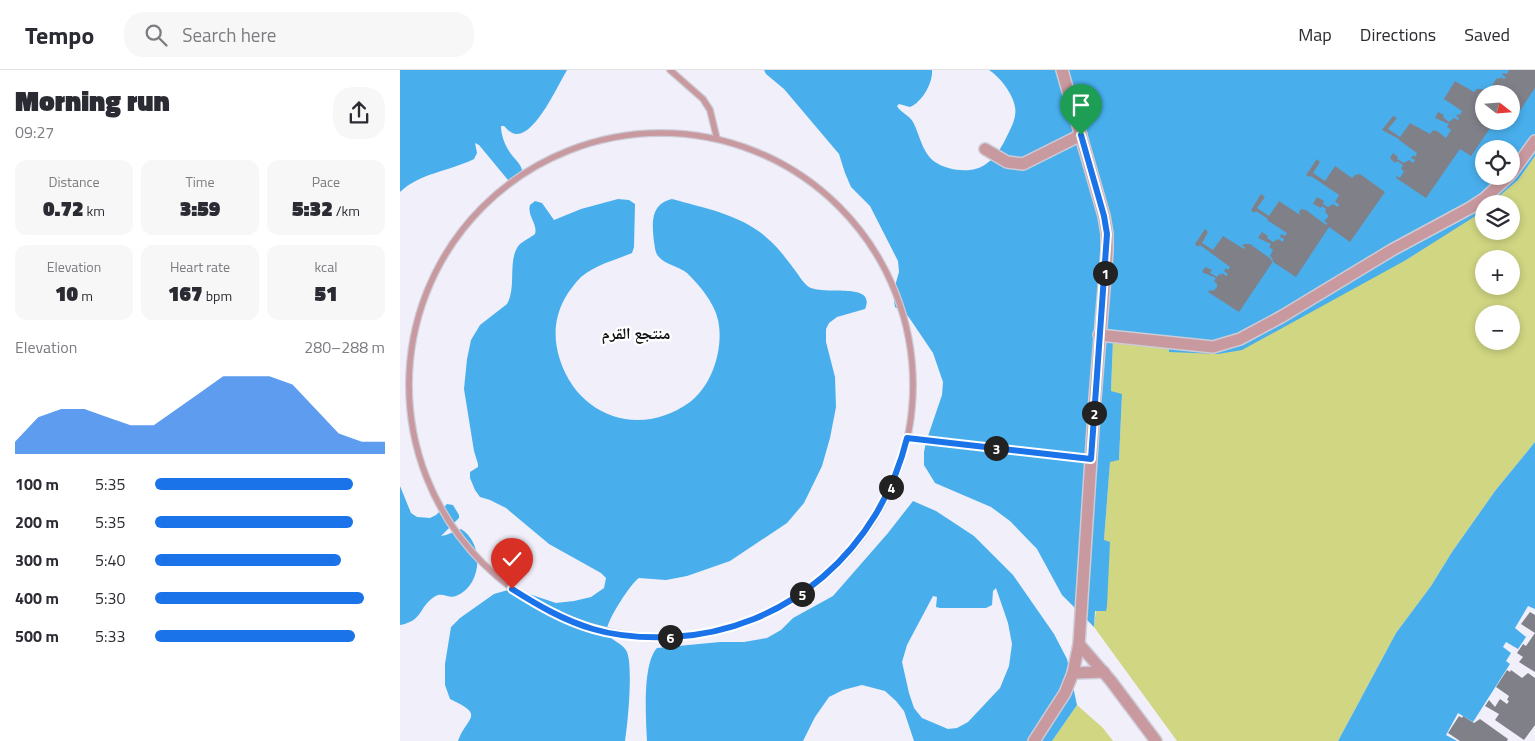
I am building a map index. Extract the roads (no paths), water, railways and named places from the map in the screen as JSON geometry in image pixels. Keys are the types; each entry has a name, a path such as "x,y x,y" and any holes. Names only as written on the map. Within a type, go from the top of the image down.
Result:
{"street":[{"path":"1034,741 1065,693 1073,673 1079,644 1107,234 1104,216 1062,70"},
{"path":"987,150 1007,162 1023,164 1081,135"},
{"path":"1520,161 1535,141"},
{"path":"1100,335 1214,347 1240,339 1281,317 1392,250 1477,203 1498,185"},
{"path":"1079,644 1104,672 1156,741"},
{"path":"1073,673 1104,672"}],"lane":[{"path":"670,70 703,99 710,110 717,139"},
{"path":"644,133 672,133 717,139 754,150 798,173 822,190 850,218 873,249 892,284 904,321 912,360 912,399 907,438 894,481 869,527 836,567 795,599 748,622 698,636 646,638 594,630 546,611 502,582 466,546 438,503 419,455 410,404 412,353 423,303 445,256 476,214 515,180 559,154 608,138 644,133"},
{"path":"907,438 1091,459"}],"water":[{"path":"400,70 567,70 546,108 532,126 524,132 517,134 511,133 504,126 501,126 507,148 520,165 523,175 522,179 516,182 508,180 479,145 475,143 477,153 474,159 426,176 400,192"},
{"path":"764,70 932,70 929,86 919,101 910,107 899,104 897,106 913,122 924,149 935,162 947,168 968,170 981,167 993,158 1003,144 1014,118 1015,107 1009,91 1002,81 989,70 1535,70 1535,156 1520,177 1520,140 1475,140 1475,185 1512,185 1500,195 1475,195 1475,216 1406,260 1242,350 1218,354 1169,352 1169,344 1113,340 1111,391 1122,394 1119,460 1110,462 1104,540 1110,542 1107,606 1106,611 1095,611 1094,627 1062,595 1037,549 1010,521 991,507 935,483 924,465 926,442 942,395 943,382 933,353 908,316 895,307 893,293 899,272 898,261 870,206 851,187 839,154 784,89 766,74"},
{"path":"618,199 629,200 635,204 634,247 632,253 599,266 581,277 565,298 557,321 556,344 560,360 569,380 581,396 597,408 614,416 632,420 652,419 671,413 690,402 705,386 711,376 718,353 719,331 716,313 710,301 687,273 658,256 654,242 653,222 656,210 660,205 672,199 710,209 746,223 757,230 779,250 809,287 857,292 867,300 865,309 837,317 829,323 826,329 826,342 835,377 836,407 822,466 804,503 787,523 730,561 687,576 666,580 639,578 625,594 611,618 607,630 610,637 625,649 629,659 629,695 625,741 458,741 471,717 471,713 468,709 450,699 445,685 445,664 451,627 460,618 494,594 508,590 523,592 556,603 574,601 591,597 604,588 606,578 601,573 549,544 506,508 480,497 475,490 470,478 470,472 478,467 478,464 474,451 464,389 471,340 480,325 507,304 510,297 515,251 519,245 535,234 536,230 529,209 530,205 535,201 542,203 554,220 581,209"},
{"path":"1535,442 1535,609 1528,606 1515,628 1526,637 1518,649 1506,642 1503,647 1511,653 1506,661 1510,664 1473,722 1458,713 1446,735 1457,741 1338,741 1396,633 1431,586 1452,552 1495,491"},
{"path":"400,486 411,513 417,517 430,518 447,504 453,505 459,518 441,536 461,529 474,544 477,553 477,564 476,574 465,591 453,597 437,595 425,605 417,617 400,625"},
{"path":"913,501 936,511 974,536 1013,575 1054,634 1067,659 1077,705 1052,741 914,741 904,711 896,701 885,691 862,685 843,690 829,697 815,717 803,741 647,741 647,679 652,656 657,648 720,642 744,642 767,638 781,630 793,618 833,596","holes":["996,588 1008,623 1012,644 1009,666 1000,688 968,722 957,728 948,729 922,718 914,708 902,662 907,645 933,596 937,597 936,607 940,608 986,608 992,605 993,591"]}],"district":[{"name":"منتجع القرم","path":"636,333"}]}
